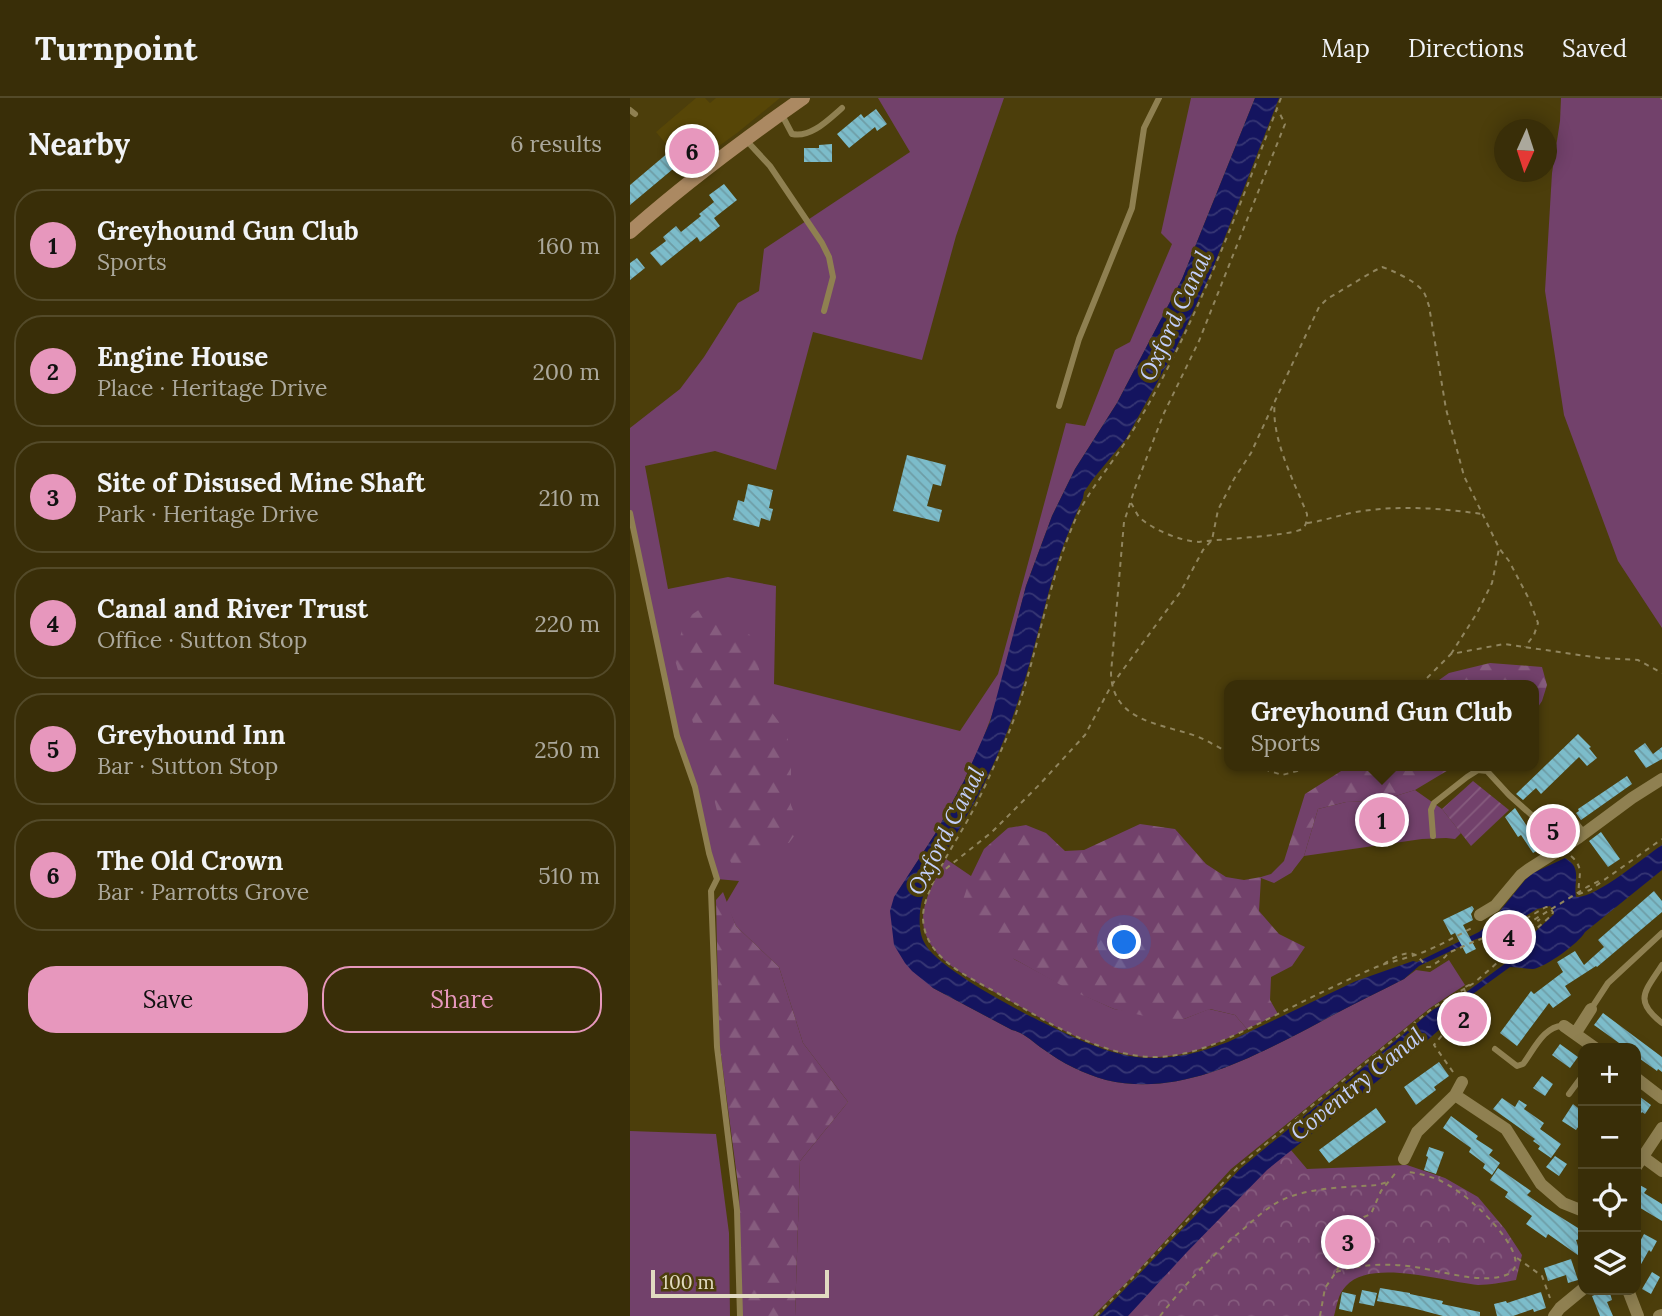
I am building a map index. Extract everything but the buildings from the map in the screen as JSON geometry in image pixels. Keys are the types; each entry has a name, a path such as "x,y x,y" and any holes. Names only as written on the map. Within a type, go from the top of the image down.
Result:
{"main road":[{"path":"630,232 746,138 803,98"}],"street":[{"path":"1482,919 1521,875 1662,779"},
{"path":"1575,1034 1591,1009"},
{"path":"1564,1026 1588,1043"},
{"path":"1405,1166 1417,1132 1455,1095 1462,1082"},
{"path":"1641,1083 1662,1098"},
{"path":"1455,1095 1506,1129 1541,1184 1563,1203 1578,1208"},
{"path":"1641,1159 1662,1128"},
{"path":"1641,1163 1662,1171"},
{"path":"1557,1312 1578,1293"},
{"path":"1630,1295 1638,1316"}],"lane":[{"path":"1059,406 1079,339 1132,208 1144,128 1159,98"},
{"path":"781,114 794,135 811,131 842,108"},
{"path":"746,138 770,166 829,257 833,277 824,312"},
{"path":"630,513 677,736 695,787 717,879 712,891 717,1047 737,1210 740,1316"},
{"path":"1433,836 1431,810 1434,803 1476,771"},
{"path":"1487,771 1536,818 1567,811 1584,833"},
{"path":"1591,1009 1608,983 1662,933"},
{"path":"1662,965 1648,988 1644,1004 1649,1013 1662,1023"},
{"path":"1495,1049 1520,1066 1547,1031 1558,1025 1564,1026"},
{"path":"1569,1094 1578,1082"}],"path":[{"path":"1096,1316 1238,1167 1434,1007 1474,983 1552,915 1552,909 1546,907 1508,929 1448,953 1430,967 1415,954 1392,959 1223,1041 1167,1057 1130,1055 1088,1042 971,979 947,962 927,939 923,917 925,902 1008,735 1027,682 1058,567 1077,517 1085,499 1127,440 1182,340 1213,274 1281,98"},
{"path":"1224,750 1193,735 1134,715 1124,707 1111,686 1111,673 1124,522 1164,413 1199,341 1285,124 1277,109"},
{"path":"937,875 992,832 1085,735 1111,686 1181,591 1203,550 1212,540 1218,510 1251,453 1319,307 1326,299 1382,267 1424,292 1429,306 1450,423 1464,476 1499,548 1529,599 1538,623 1534,635 1525,647"},
{"path":"1131,503 1139,517 1163,532 1187,541 1283,534 1301,530 1306,523 1307,514 1285,460 1273,413 1275,401"},
{"path":"1306,523 1381,509 1424,509 1483,514"},
{"path":"1425,680 1451,654 1477,613 1492,583 1499,548"},
{"path":"1451,654 1504,644 1600,658 1638,660 1662,673"},
{"path":"1270,771 1282,775 1298,771"},
{"path":"1566,854 1574,858 1581,869 1579,894 1590,890 1662,839"},
{"path":"1508,929 1524,926 1587,887 1611,876"},
{"path":"1510,951 1526,930 1544,915"},
{"path":"1381,965 1427,951 1482,919"},
{"path":"1462,1082 1434,1045 1472,1002 1463,988 1474,983"},
{"path":"1320,1316 1325,1288 1357,1232 1359,1222 1371,1214 1387,1182 1405,1166 1416,1173 1439,1180 1473,1202 1500,1230 1516,1257 1542,1276 1557,1312"},
{"path":"1160,1316 1227,1242 1266,1209 1290,1196 1314,1190 1387,1182"},
{"path":"1336,1272 1388,1264 1488,1279 1508,1275 1515,1268 1516,1257"}],"shaded area":[{"path":"696,98 705,98 710,103 716,98 780,98 687,169 656,132"}],"green space":[{"path":"878,98 1004,98 956,236 922,360 813,332 776,470 715,451 645,466 668,589 728,577 776,586 774,684 960,731 998,674 1066,423 1085,426 1115,350 1130,342 1172,244 1161,233 1191,98 1255,98 1182,279 1117,403 1075,469 1052,516 1026,586 996,704 983,739 935,834 894,898 933,988 1025,1035 1065,1063 1106,1080 1159,1084 1186,1079 1237,1063 1404,979 1416,970 1430,972 1449,960 1465,985 1430,1008 1231,1169 1093,1316 795,1316 800,1161 848,1102 803,1043 779,967 736,926 726,903 739,881 717,879 695,787 677,736 630,513 630,428 680,389 738,303 759,291 764,249 910,152"},
{"path":"1561,98 1662,98 1662,628 1618,561 1564,415 1545,291 1551,182 1557,182"},
{"path":"700,609 715,610 750,635 770,710 787,733 791,762 791,805 800,828 789,843 773,843 739,880 728,856 675,660 684,620"},
{"path":"1490,663 1542,667 1547,685 1539,706 1539,680 1439,680 1449,673"},
{"path":"1341,771 1447,771 1415,790 1379,801 1346,802 1318,809 1304,856 1291,873 1274,883 1261,878 1259,911 1279,934 1305,947 1292,966 1271,977 1270,1000 1278,1014 1247,1029 1235,1015 1210,1009 1184,1019 1153,1018 1114,1009 1066,988 1014,959 986,939 968,917 963,900 971,876 984,849 1008,828 1026,825 1046,833 1065,851 1084,850 1140,824 1175,829 1206,864 1226,877 1244,880 1271,874 1284,861 1305,794"},
{"path":"1473,781 1509,810 1471,846 1442,809"},
{"path":"1415,790 1442,809 1461,833 1455,839 1422,839 1304,856 1318,809 1346,802 1379,801"},
{"path":"946,859 971,876 1014,959 1114,1009 1184,1019 1209,1009 1235,1015 1247,1029 1185,1053 1145,1057 1090,1043 1036,1016 958,971 941,957 929,942 924,929 924,911 933,884"},
{"path":"723,892 736,926 779,967 803,1043 848,1102 800,1161 795,1316 742,1316 739,1192 719,1040 716,900"},
{"path":"630,1131 716,1134 729,1233 730,1316 630,1316"},
{"path":"1285,1143 1307,1169 1407,1165 1445,1178 1478,1197 1505,1229 1522,1255 1516,1280 1478,1285 1409,1274 1373,1274 1357,1278 1343,1289 1334,1316 1112,1316"}],"water":[{"path":"1255,98 1279,98 1211,273 1175,350 1126,439 1084,492 1051,583 1008,731 982,788 923,896 920,921 924,942 931,952 960,976 1071,1036 1134,1057 1177,1056 1228,1042 1356,981 1413,961 1417,962 1479,932 1491,922 1533,873 1565,858 1576,871 1576,897 1607,885 1662,845 1662,870 1554,959 1533,969 1510,967 1466,999 1422,1045 1267,1170 1128,1316 1099,1316 1240,1169 1434,1009 1461,996 1506,963 1554,914 1550,906 1537,909 1508,927 1419,966 1404,979 1237,1063 1186,1079 1159,1084 1106,1080 1073,1067 1025,1035 933,988 912,971 894,945 890,911 894,897 935,834 964,781 990,722 1026,586 1052,516 1075,469 1117,403 1182,279"}],"place":[{"name":"The Old Crown","path":"692,151"},
{"name":"Greyhound Gun Club","path":"1382,820"},
{"name":"Greyhound Inn","path":"1553,831"},
{"name":"Canal and River Trust","path":"1509,937"},
{"name":"Engine House","path":"1464,1019"},
{"name":"Site of Disused Mine Shaft","path":"1348,1242"}],"water label":[{"name":"Oxford Canal","path":"1175,316"},
{"name":"Oxford Canal","path":"946,831"},
{"name":"Coventry Canal","path":"1357,1084"}]}
